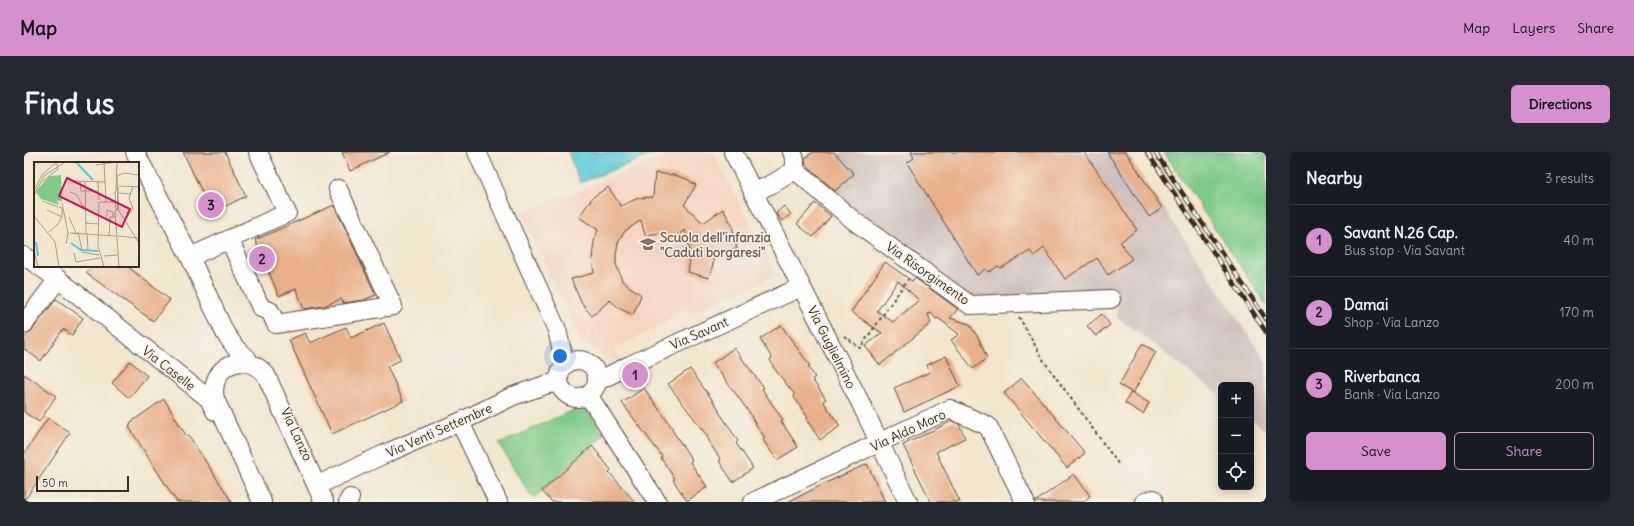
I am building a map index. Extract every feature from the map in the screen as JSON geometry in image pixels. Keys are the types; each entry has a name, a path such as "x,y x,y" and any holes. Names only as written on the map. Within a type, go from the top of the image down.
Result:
{"street":[{"path":"135,152 190,257 225,334 235,347 247,358"},
{"path":"190,257 287,213 258,152"},
{"path":"477,152 572,362"},
{"path":"732,152 753,193 774,183 794,170 794,159 792,152"},
{"name":"Via Risorgimento","path":"794,170 853,220 970,305 1011,302 1111,299"},
{"path":"229,239 261,308 270,311 276,324 393,306 338,189"},
{"name":"Via Guglielmino","path":"753,193 826,335 908,502"},
{"path":"24,256 34,263"},
{"name":"Via Caselle","path":"40,267 58,279 209,399 261,502"},
{"path":"24,324 58,279"},
{"name":"Via Savant","path":"598,381 801,287"},
{"path":"209,399 212,379 222,366 225,351 225,334"},
{"path":"222,366 237,359 247,358"},
{"name":"Via Lanzo","path":"247,358 265,366 329,502"},
{"path":"585,361 595,369 598,381 593,392 588,396 582,398 570,397 561,389 559,383 560,372 572,362 585,361"},
{"path":"261,502 213,392 216,379 224,368 243,362 256,366 266,375 324,502"},
{"name":"Via Venti Settembre","path":"320,484 389,452 460,422 513,396 548,384 559,383"},
{"path":"588,396 657,502"},
{"name":"Via Aldo Moro","path":"753,502 879,444 950,409 988,426 1024,502"},
{"path":"460,422 498,502"}],"path":[{"path":"826,335 836,330 860,348 916,266"},
{"path":"1011,302 1044,361 1119,465"}],"shaded area":[{"name":"Scuola dell'infanzia \"Caduti borgaresi\"","path":"676,152 713,152 777,275 693,312 684,308 673,314 670,321 615,348 619,358 610,361 591,347 582,345 522,213"},
{"path":"842,152 1126,152 1266,361 1266,431 1254,421 1254,382 1218,382 1218,394 1117,317 1117,296 970,300 822,191 813,176"}],"green space":[{"path":"1164,152 1266,152 1266,305"},
{"path":"584,405 604,435 535,497 531,496 499,444"}],"water":[{"path":"568,152 658,152 580,183"}],"building":[{"path":"183,152 225,152 246,196 212,213"},
{"path":"342,152 390,152 350,171"},
{"path":"813,152 834,152 854,174 835,191 806,165 805,158"},
{"path":"911,152 1084,152 1137,230 1120,242 1132,259 1108,275 1097,258 1065,279 1044,248 1034,256 1030,251 1001,268 998,266 989,272 985,269 977,275 907,163 914,158"},
{"path":"1107,152 1126,152 1162,208 1149,217"},
{"path":"655,173 674,175 687,179 696,185 684,205 703,223 723,209 732,225 737,249 713,251 713,264 709,278 688,272 691,254 685,230 673,242 660,233 645,235 641,220 624,232 618,243 616,254 616,264 622,281 641,295 633,315 619,308 610,300 592,316 582,304 571,279 594,273 592,259 594,241 598,230 579,217 593,197 608,187 621,206 638,198 653,197"},
{"path":"815,203 831,216 813,237 797,224"},
{"path":"334,205 376,295 364,300 343,303 341,299 324,306 304,309 296,289 279,296 255,240"},
{"path":"784,206 791,214 782,221 776,213"},
{"path":"885,262 912,281 915,278 958,309 950,318 969,324 978,337 987,358 973,369 951,340 959,334 938,318 936,319 931,313 928,314 931,323 880,365 865,346 882,333 851,312","holes":["898,281 919,300 893,322 877,311"]},
{"path":"94,267 128,267 170,300 153,321 86,273"},
{"path":"56,299 83,318 72,335 63,329 41,361 24,349 24,338"},
{"path":"1102,314 1110,325 1096,336 1087,326"},
{"path":"384,323 401,360 387,366 403,401 332,434 289,340 305,333 310,343 346,327 351,338"},
{"path":"781,325 810,366 808,367 815,377 812,379 826,399 823,401 840,426 820,440 806,419 808,418 794,397 795,395 773,367 770,360 772,358 760,339"},
{"path":"1142,344 1156,352 1133,393 1119,385"},
{"path":"734,348 764,388 762,389 783,420 781,421 798,447 777,460 763,440 765,438 751,417 752,416 713,363"},
{"path":"946,356 960,386 904,412 894,388 930,372 927,365"},
{"path":"130,361 147,376 129,398 112,383"},
{"path":"690,369 719,409 718,410 738,441 736,443 753,468 733,482 719,461 721,460 707,439 708,437 668,384"},
{"path":"24,374 56,396 39,422 24,412"},
{"path":"1022,378 1085,453 1067,468 1004,393"},
{"path":"644,388 673,429 672,430 692,460 690,462 707,487 687,501 673,480 675,479 661,458 662,456 622,403"},
{"path":"1131,392 1149,403 1143,414 1125,403"},
{"path":"164,399 187,437 189,436 232,502 177,502 173,496 129,427 131,422"},
{"path":"48,418 70,433 24,501 24,454"},
{"path":"952,421 959,424 965,438 936,452 960,502 931,502 903,445"},
{"path":"592,446 611,470 609,472 635,502 552,502 542,491"},
{"path":"867,464 885,502 788,502 834,479"},
{"path":"1074,474 1090,496 1083,502 1035,502"}],"railway":[{"path":"1147,152 1266,332"},
{"path":"1155,152 1266,319"}],"place":[{"name":"Riverbanca","path":"211,205"},
{"name":"Scuola dell'infanzia \"Caduti borgaresi\"","path":"648,244"},
{"name":"Damai","path":"262,259"},
{"name":"Savant N.26 Cap.","path":"635,375"}]}
